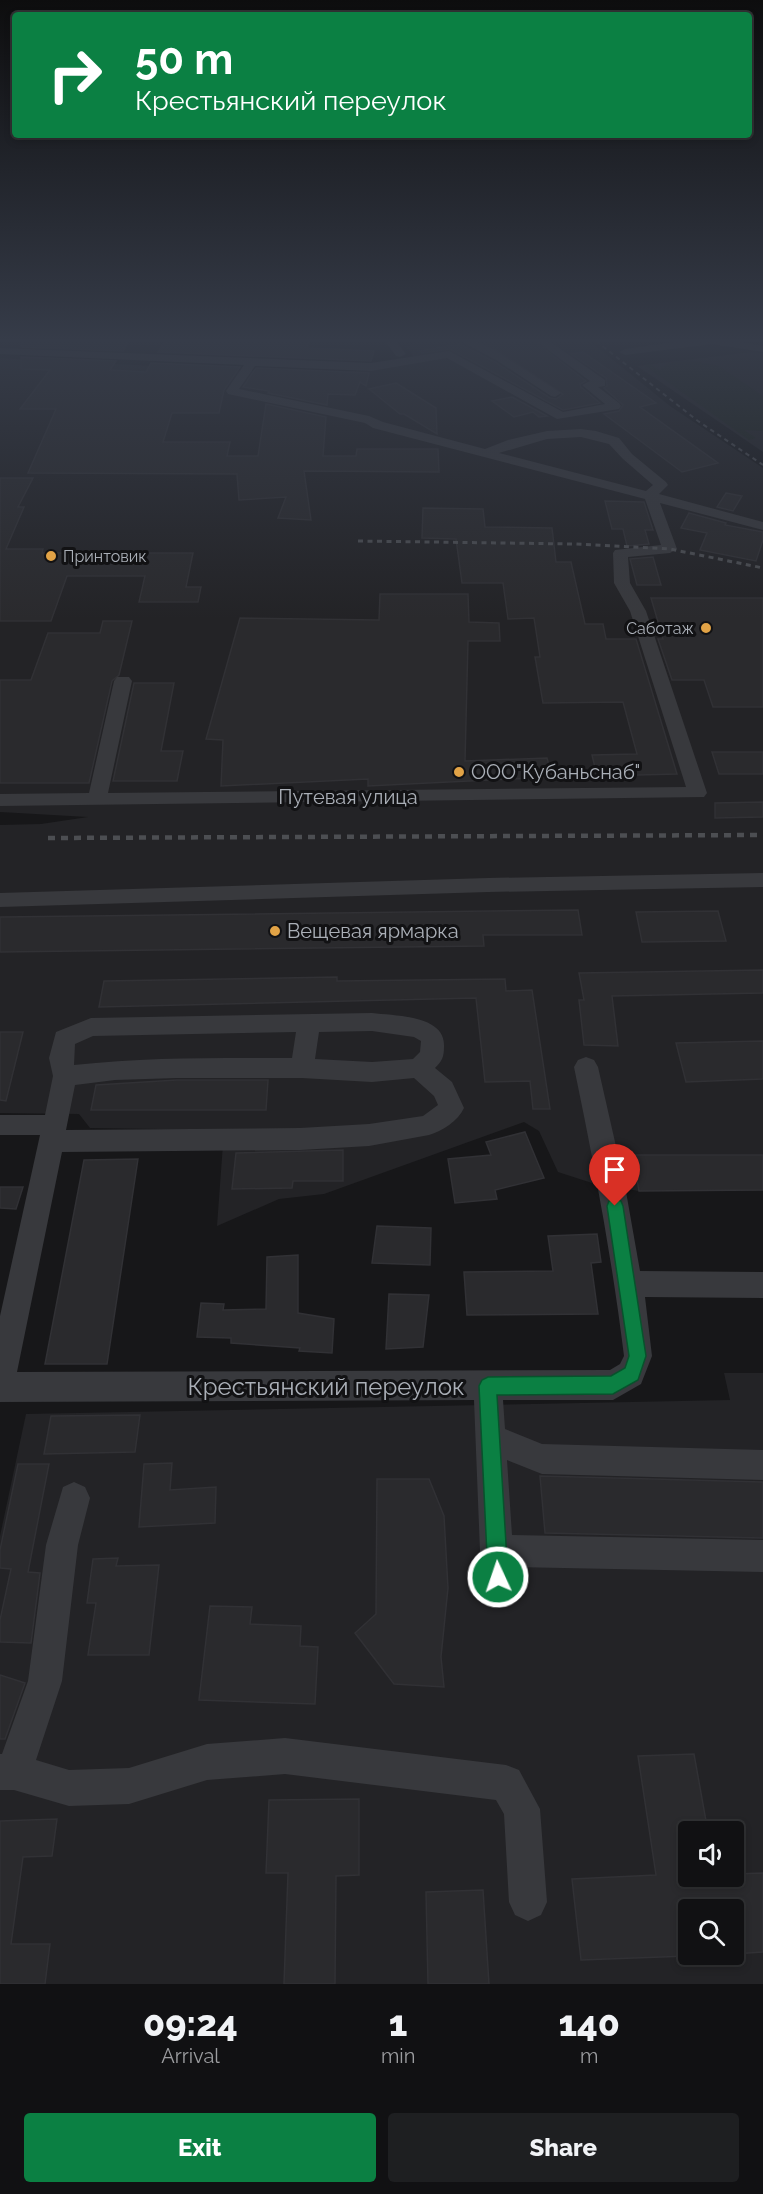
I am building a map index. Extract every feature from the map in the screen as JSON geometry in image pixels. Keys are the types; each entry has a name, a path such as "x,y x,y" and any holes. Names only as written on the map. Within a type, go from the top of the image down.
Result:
{"street":[{"path":"410,434 763,526"},
{"path":"485,454 502,445 531,438 571,434"},
{"path":"587,434 613,440 624,453 661,485 650,495"},
{"name":"Путевая улица","path":"0,800 697,793 638,611 622,583 620,553 670,549 650,495"},
{"path":"97,799 123,681"},
{"path":"0,900 476,885 763,880"},
{"path":"0,1382 65,1076 61,1058 64,1039 91,1027 309,1025 372,1022 419,1029 433,1037 432,1056 419,1068 372,1072 302,1068 116,1070 65,1076"},
{"path":"302,1068 309,1025"},
{"path":"586,1067 612,1186 628,1284 763,1285"},
{"path":"0,1125 53,1133 312,1138 369,1136 429,1125 452,1108 443,1089 419,1068"},
{"name":"Крестьянский переулок","path":"0,1387 613,1385 632,1374 638,1356 628,1284"},
{"path":"488,1386 497,1564 763,1556"},
{"path":"490,1438 542,1459 763,1465"},
{"path":"74,1498 62,1545 45,1681 7,1772 69,1788 129,1786 207,1762 285,1756 506,1783 522,1809 528,1902"}],"shaded area":[{"path":"0,434 711,434 763,468 763,1190 639,1191 595,1184 558,1172 539,1131 524,1122 324,1194 279,1199 217,1226 224,1130 90,1128 79,1114 0,1113 0,825 41,824 88,817 0,812"},
{"path":"736,434 763,434 763,452"},
{"path":"740,434 749,434 756,438 749,440"},
{"path":"724,1373 763,1373 763,1984 0,1984 0,1536 26,1414 730,1400"}],"building":[{"path":"45,434 166,434 163,442 230,442 227,456 258,456 261,434 325,434 323,456 356,456 357,449 438,449 439,472 304,471 311,520 278,518 286,497 239,500 237,474 28,473"},
{"path":"630,434 677,434 718,463 682,472"},
{"path":"0,478 33,478 18,507 24,507 6,549 43,549 42,553 193,553 186,587 201,587 198,602 139,602 145,576 67,576 51,621 0,621"},
{"path":"726,493 742,496 733,511 717,507"},
{"path":"605,501 644,502 653,530 645,530 649,544 627,546 623,529 612,529"},
{"path":"423,508 483,509 485,527 552,528 556,562 571,562 585,624 603,624 606,639 636,639 677,774 597,776 592,755 637,754 623,702 543,703 535,657 540,657 534,618 508,619 503,583 462,583 456,539 422,538"},
{"path":"689,513 726,523 725,525 763,532 763,540 756,561 700,550 707,533 681,528"},
{"path":"653,557 661,585 637,585 630,559"},
{"path":"380,594 468,594 469,622 499,623 500,641 468,641 465,761 547,758 552,777 368,786 368,779 221,786 223,740 206,739 240,618 379,620"},
{"path":"651,598 763,598 763,707 713,707 704,680 672,680 658,639 663,639"},
{"path":"103,621 132,621 119,675 112,681 89,783 0,783 0,680 31,680 48,633 100,633"},
{"path":"134,683 174,683 161,751 183,751 177,781 113,781"},
{"path":"712,752 763,752 763,774 719,774"},
{"path":"763,802 763,817 715,818 715,803"},
{"name":"Вещевая ярмарка","path":"578,910 582,935 483,935 484,946 0,952 0,917"},
{"path":"718,911 726,941 642,942 636,912"},
{"path":"763,970 763,993 612,996 618,1046 584,1045 579,1000 584,1000 579,973"},
{"path":"337,977 337,981 505,979 506,991 532,990 550,1109 533,1109 530,1081 485,1082 476,998 99,1007 104,981"},
{"path":"0,1032 23,1032 6,1101 0,1100"},
{"path":"763,1041 763,1079 686,1082 676,1043"},
{"path":"177,1080 268,1080 266,1110 91,1110 96,1085"},
{"path":"525,1132 544,1178 495,1190 497,1199 455,1203 448,1159 491,1155 486,1142"},
{"path":"343,1150 343,1181 293,1181 292,1188 232,1189 236,1153"},
{"path":"633,1155 763,1155 763,1190 639,1191"},
{"path":"138,1159 107,1364 45,1364 84,1160"},
{"path":"0,1187 23,1187 16,1209 0,1208"},
{"path":"377,1226 431,1228 430,1265 372,1263"},
{"path":"597,1234 601,1262 591,1263 598,1314 467,1315 464,1272 553,1271 548,1236"},
{"path":"298,1255 298,1313 334,1319 332,1353 299,1351 300,1348 231,1343 231,1338 197,1337 201,1303 224,1304 223,1310 266,1309 267,1257"},
{"path":"389,1294 429,1295 423,1347 386,1349"},
{"path":"140,1415 135,1452 44,1454 51,1416"},
{"path":"172,1463 170,1490 216,1487 215,1523 139,1527 144,1464"},
{"path":"18,1464 49,1464 28,1572 40,1573 31,1643 0,1642 0,1620 11,1569 0,1568 0,1550"},
{"path":"540,1476 763,1482 763,1538 545,1533"},
{"path":"377,1479 429,1479 444,1516 448,1588 441,1657 444,1687 394,1684 355,1633 376,1614"},
{"path":"118,1558 116,1566 159,1565 149,1655 88,1655 96,1603 87,1603 93,1559"},
{"path":"210,1606 252,1607 250,1624 301,1626 300,1646 318,1647 315,1704 199,1700"},
{"path":"0,1675 25,1683 5,1739 0,1739"},
{"path":"694,1754 706,1821 678,1821 678,1887 744,1887 744,1874 763,1873 763,1952 744,1953 744,1899 678,1899 678,1956 581,1960 572,1879 656,1875 638,1756"},
{"path":"359,1799 359,1875 336,1876 335,1984 284,1984 288,1873 266,1873 269,1800"},
{"path":"57,1819 52,1856 23,1857 11,1944 50,1944 45,1984 0,1984 0,1821"},
{"path":"483,1890 489,1984 428,1984 426,1892"}],"railway":[{"path":"717,434 763,465"},
{"path":"358,541 575,544 670,549 763,568"},
{"path":"48,838 763,835"}],"place":[{"name":"Принтовик","path":"51,556"},
{"name":"Саботаж","path":"706,628"},
{"name":"ООО\"Кубаньснаб\"","path":"459,772"},
{"name":"Вещевая ярмарка","path":"275,931"}],"route":[{"path":"498,1577 488,1386 613,1385 632,1374 638,1356 615,1206"}]}
